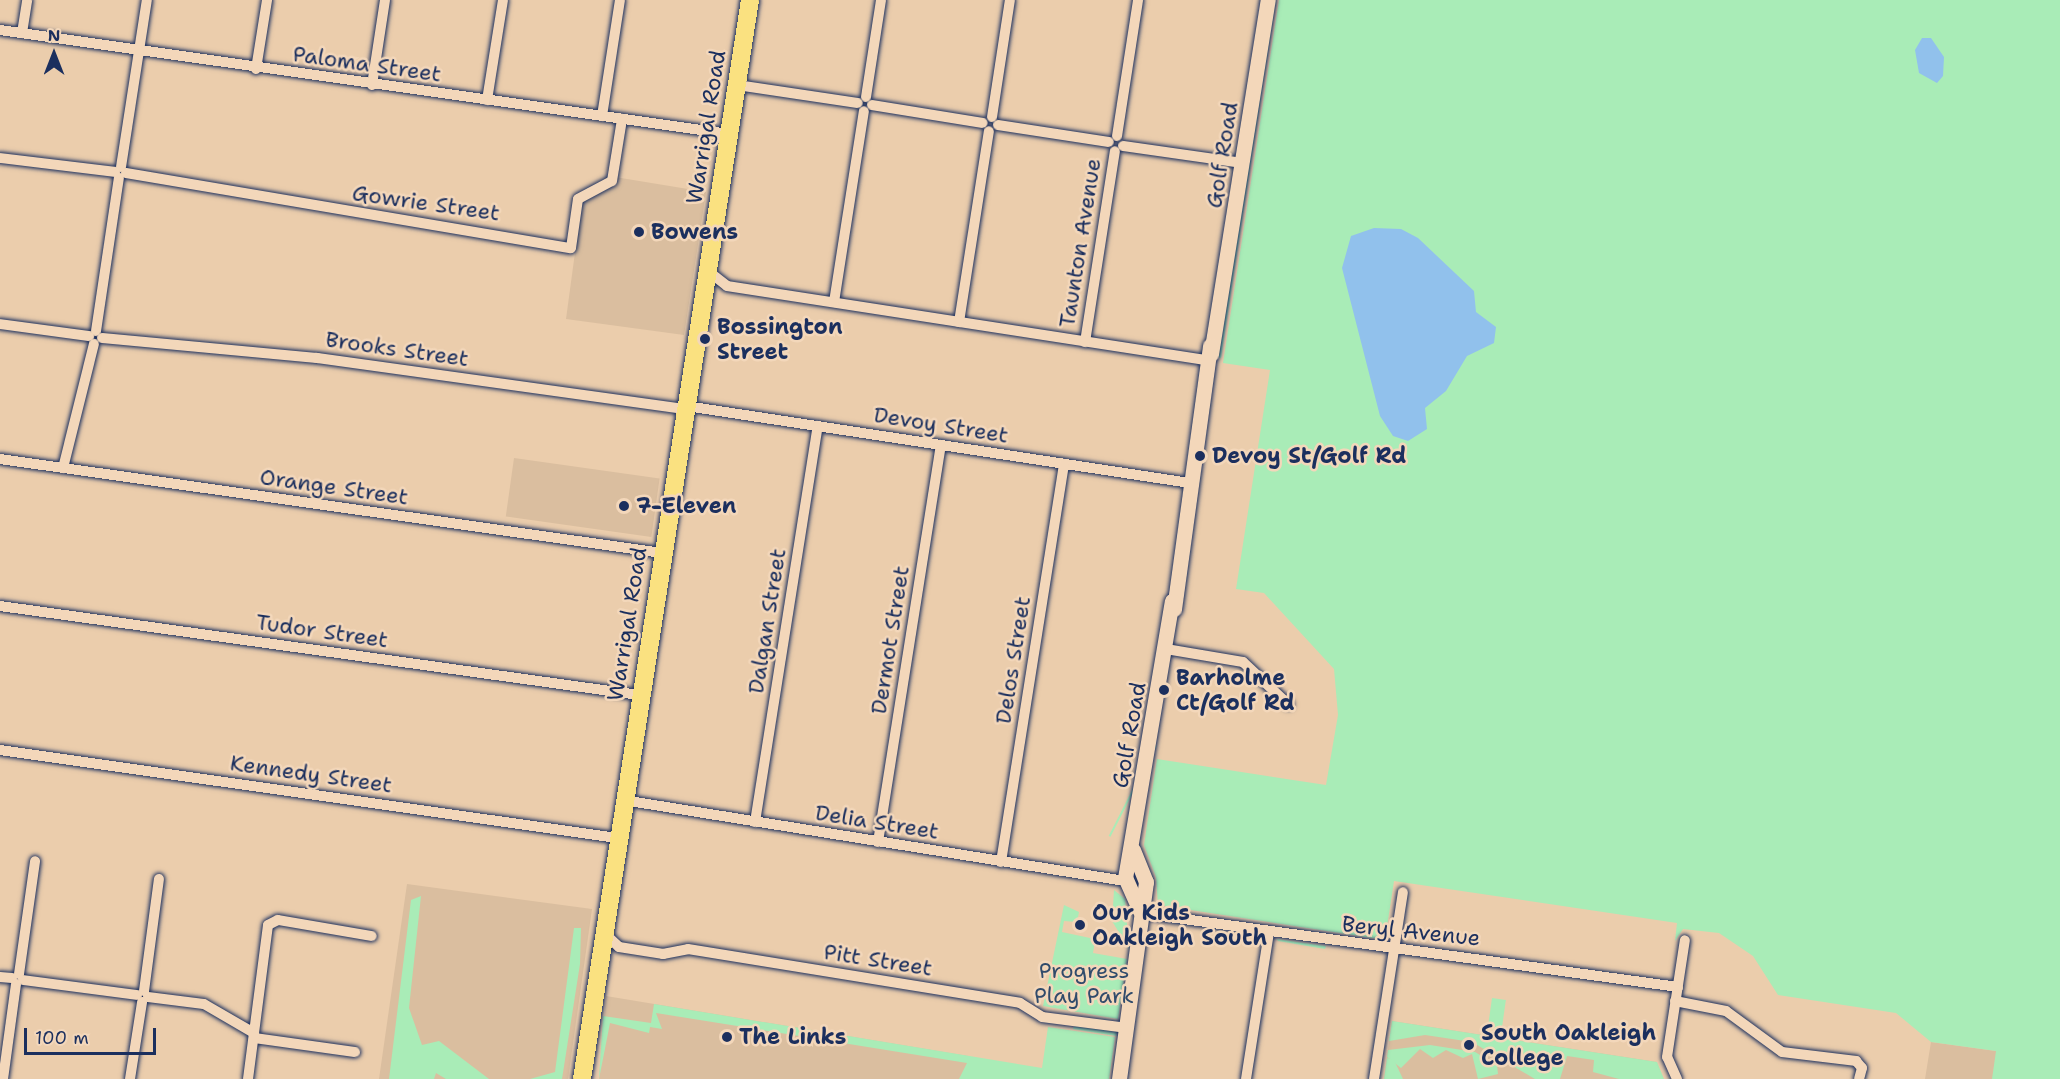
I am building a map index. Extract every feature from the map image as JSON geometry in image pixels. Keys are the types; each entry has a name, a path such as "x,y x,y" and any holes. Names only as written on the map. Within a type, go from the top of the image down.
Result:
{"highway":[{"name":"Warrigal Road","path":"582,1079 639,695 750,0"}],"street":[{"path":"22,33 27,0"},
{"path":"63,468 95,338 147,0"},
{"path":"256,69 267,0"},
{"path":"372,85 385,0"},
{"path":"487,100 503,0"},
{"path":"602,116 620,0"},
{"path":"834,302 881,0"},
{"path":"959,322 1010,0"},
{"name":"Taunton Avenue","path":"1085,342 1138,0"},
{"name":"Golf Road","path":"1133,881 1133,849 1268,0"},
{"name":"Paloma Street","path":"0,30 256,69 729,134"},
{"path":"737,85 1243,163"},
{"name":"Gowrie Street","path":"0,158 120,173 571,248 578,199 612,181 622,119"},
{"path":"0,158 0,163"},
{"path":"708,271 727,286 1085,342 1211,358"},
{"name":"Brooks Street","path":"0,324 95,338 317,357 686,407"},
{"name":"Devoy Street","path":"686,407 1190,483"},
{"name":"Dalgan Street","path":"755,822 818,426"},
{"name":"Dermot Street","path":"878,842 941,445"},
{"name":"Orange Street","path":"0,459 662,553"},
{"name":"Delos Street","path":"1001,862 1064,464"},
{"name":"Tudor Street","path":"0,606 639,695"},
{"path":"1166,649 1243,662 1288,704"},
{"name":"Kennedy Street","path":"0,750 617,838"},
{"name":"Delia Street","path":"623,800 1001,862 1133,881"},
{"path":"3,1079 35,861"},
{"path":"130,1079 159,879"},
{"path":"1119,1079 1140,912 1133,881"},
{"path":"1374,1079 1403,892"},
{"name":"Beryl Avenue","path":"1140,912 1393,950 1459,954 1678,987"},
{"path":"248,1079 271,922 372,936"},
{"path":"598,959 619,947 603,932"},
{"path":"1246,1079 1269,932"},
{"path":"1677,1079 1667,1063 1685,940"},
{"name":"Pitt Street","path":"619,947 663,954 688,949 1020,1004 1042,1017 1127,1028"},
{"path":"0,976 204,1004 254,1035 356,1052"},
{"path":"1676,1001 1726,1011 1782,1052 1856,1061 1862,1068 1859,1079"}],"shaded area":[{"name":"Bowens","path":"615,177 706,192 684,335 566,319 582,201"},
{"path":"514,458 660,478 651,537 506,516"},
{"path":"407,884 592,909 568,1079 379,1079"},
{"name":"The Links","path":"606,996 968,1056 965,1079 599,1079"},
{"name":"South Oakleigh College","path":"1392,1021 1657,1062 1654,1079 1384,1079"},
{"path":"1931,1042 2060,1060 2060,1079 1925,1079"}],"green space":[{"path":"1273,0 1276,0 1221,358 1217,357"},
{"path":"1279,0 2060,0 2060,1079 1992,1079 1996,1051 1931,1042 1896,1013 1778,995 1753,956 1719,933 1683,929 1675,941 1677,923 1394,881 1385,940 1158,905 1156,877 1144,845 1157,759 1326,785 1338,715 1334,669 1264,593 1236,589 1270,370 1223,363"},
{"path":"1155,745 1157,746 1110,837 1109,836"},
{"path":"1114,890 1125,899 1129,949 1112,921"},
{"path":"421,896 409,1008 422,1045 439,1041 489,1079 446,1079 436,1073 434,1079 389,1079 411,900"},
{"name":"Progress Play Park","path":"1064,905 1079,912 1077,922 1064,921 1062,932 1090,938 1097,929 1093,953 1127,959 1118,1019 1043,1006"},
{"path":"574,928 581,928 580,964 562,1079 530,1079 555,1072"},
{"path":"1277,939 1326,946 1325,949"},
{"path":"1492,998 1506,1000 1502,1031 1488,1029"},
{"path":"654,1004 1042,1068 1048,1027 1115,1037 1109,1079 959,1079 967,1063 656,1013 662,1029 650,1027 649,1033 610,1023 599,1079 603,1016 651,1023"},
{"path":"1392,1021 1657,1062 1664,1079 1619,1079 1593,1072 1594,1060 1567,1056 1560,1079 1535,1079 1472,1042 1425,1035 1389,1041"},
{"path":"1074,1026 1117,1032 1116,1036 1073,1029"},
{"path":"1430,1045 1475,1052 1497,1065 1498,1074 1478,1079 1472,1054 1463,1058 1446,1050 1433,1058 1420,1049 1401,1068 1387,1057 1388,1050"},
{"path":"1387,1058 1394,1060 1403,1079 1384,1079"}],"water":[{"path":"1922,38 1931,38 1944,57 1943,76 1937,83 1919,73 1915,50"},
{"path":"1374,228 1401,229 1418,238 1474,291 1476,312 1496,327 1494,343 1467,356 1446,391 1425,408 1427,429 1408,441 1393,436 1380,416 1342,268 1351,236"}],"place":[{"name":"Bowens","path":"639,232"},
{"name":"Bossington Street","path":"705,339"},
{"name":"Devoy St/Golf Rd","path":"1200,456"},
{"name":"7-Eleven","path":"624,506"},
{"name":"Barholme Ct/Golf Rd","path":"1164,690"},
{"name":"Our Kids Oakleigh South","path":"1080,925"},
{"name":"The Links","path":"727,1037"},
{"name":"South Oakleigh College","path":"1469,1045"}]}
